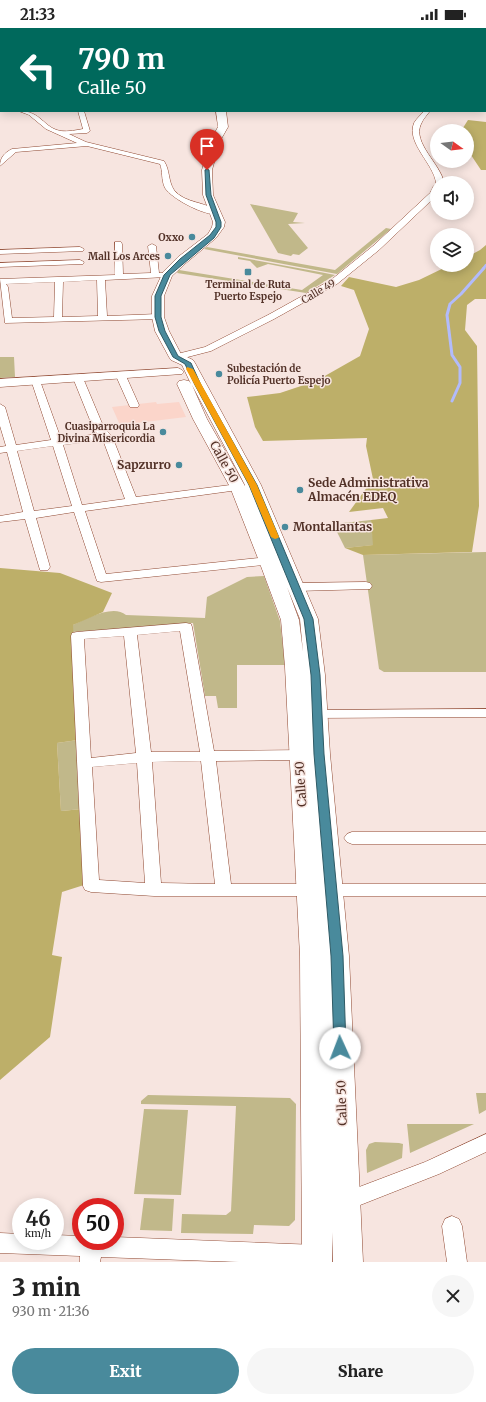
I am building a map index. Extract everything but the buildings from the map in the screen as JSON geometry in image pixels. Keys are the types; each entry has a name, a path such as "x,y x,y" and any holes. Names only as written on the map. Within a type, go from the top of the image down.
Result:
{"main road":[{"name":"Calle 50","path":"221,112 223,127 214,141 207,170 208,195 219,222 215,233 161,275 158,296 158,317 162,331 204,425 238,487 290,620 295,667 297,715 309,755 319,890 312,956 317,1210 316,1258"},
{"name":"Calle 50","path":"177,365 188,363 198,385 253,485 309,619 315,675 317,714 309,755"},
{"name":"Calle 50","path":"319,890 337,956 350,1199 348,1262"}],"street":[{"path":"25,112 31,114 48,128 86,144 162,162 166,168 168,185 181,200 214,212"},
{"path":"59,133 87,131 81,112"},
{"path":"426,112 417,124 418,142 439,176"},
{"path":"0,164 9,153 14,150 86,144"},
{"name":"Calle 49","path":"177,365 271,317 334,282 376,248 430,197"},
{"path":"118,244 120,277"},
{"path":"0,252 80,245 80,278"},
{"path":"0,283 161,275 152,246"},
{"path":"0,265 80,262"},
{"path":"101,278 103,318"},
{"path":"58,320 59,279"},
{"path":"0,283 4,287 8,322 158,317"},
{"path":"0,383 121,376 177,365"},
{"path":"121,376 134,405"},
{"path":"78,378 99,430 107,436 131,500"},
{"path":"36,380 58,443 101,578 268,561"},
{"path":"0,407 44,567"},
{"path":"0,450 107,436"},
{"path":"0,519 131,500 238,487"},
{"path":"296,586 366,586"},
{"path":"224,890 208,756 186,628 77,636 91,886 154,890 224,890 486,890"},
{"path":"130,632 144,757 154,890"},
{"path":"297,715 486,713"},
{"path":"85,763 144,757 309,755"},
{"path":"352,838 486,838"},
{"path":"350,1199 432,1168 486,1143"},
{"path":"452,1226 456,1262"},
{"path":"0,1243 91,1254 316,1258"}],"shaded area":[{"path":"468,120 486,122 486,170 481,170 474,160 474,124 465,124"},
{"path":"250,204 298,213 293,222 305,223 288,224 308,248 299,255 293,254 291,256 278,253"},
{"path":"386,228 391,229 337,274 204,249 207,247 335,270"},
{"path":"486,245 486,299 475,299 467,305 465,330 477,346 479,506 472,552 363,555 345,548 373,545 371,520 388,518 383,508 349,512 373,479 366,446 367,438 263,441 255,427 247,397 280,393 316,381 360,356 369,329 354,290 341,286 349,277 396,287 419,280 436,272 474,272 474,253"},
{"path":"238,257 335,275 306,293 177,273 179,270 302,290 323,275 268,264 257,268 250,261 238,259"},
{"path":"0,357 14,357 15,377 0,378"},
{"path":"156,402 157,404 179,402 186,417 120,425 112,407"},
{"path":"371,520 374,545 345,548 333,524"},
{"path":"486,552 486,672 384,672 379,669 363,555"},
{"path":"0,568 60,573 112,593 103,612 73,625 78,740 57,743 61,811 82,809 84,885 62,892 52,955 62,957 50,1037 0,1080"},
{"path":"264,576 280,621 285,665 237,665 237,708 218,708 216,696 205,696 193,623 73,632 73,625 92,616 114,611 121,612 126,615 205,618 207,597 247,577"},
{"path":"78,740 82,809 61,811 57,743"},
{"path":"476,1093 486,1093 486,1110 479,1114"},
{"path":"148,1095 290,1098 296,1104 295,1220 289,1226 254,1225 253,1234 181,1233 182,1214 226,1215 231,1211 236,1106 141,1104 141,1101"},
{"path":"144,1109 188,1110 181,1195 134,1194"},
{"path":"407,1124 474,1124 410,1153"},
{"path":"375,1142 403,1144 402,1158 367,1173 366,1150 369,1144"},
{"path":"144,1198 174,1199 172,1231 140,1230"}],"waterway":[{"path":"483,269 486,265"},
{"path":"452,401 460,383 460,367 452,355 447,315 450,304 484,268"}],"slow traffic":[{"path":"190,369 253,485 275,537"}],"place":[{"name":"Oxxo","path":"192,237"},
{"name":"Mall Los Arces","path":"168,256"},
{"name":"Terminal de Ruta Puerto Espejo","path":"248,272"},
{"name":"Subestación de Policía Puerto Espejo","path":"219,374"},
{"name":"Cuasiparroquia La Divina Misericordia","path":"163,432"},
{"name":"Sapzurro","path":"179,465"},
{"name":"Sede Administrativa Almacén EDEQ","path":"300,490"},
{"name":"Montallantas","path":"285,527"}],"route":[{"path":"207,170 208,195 219,222 218,227 212,236 182,260 167,275 158,296 158,317 162,331 176,357 188,363 198,385 253,485 309,619 315,675 319,754 337,956 340,1048"}]}
